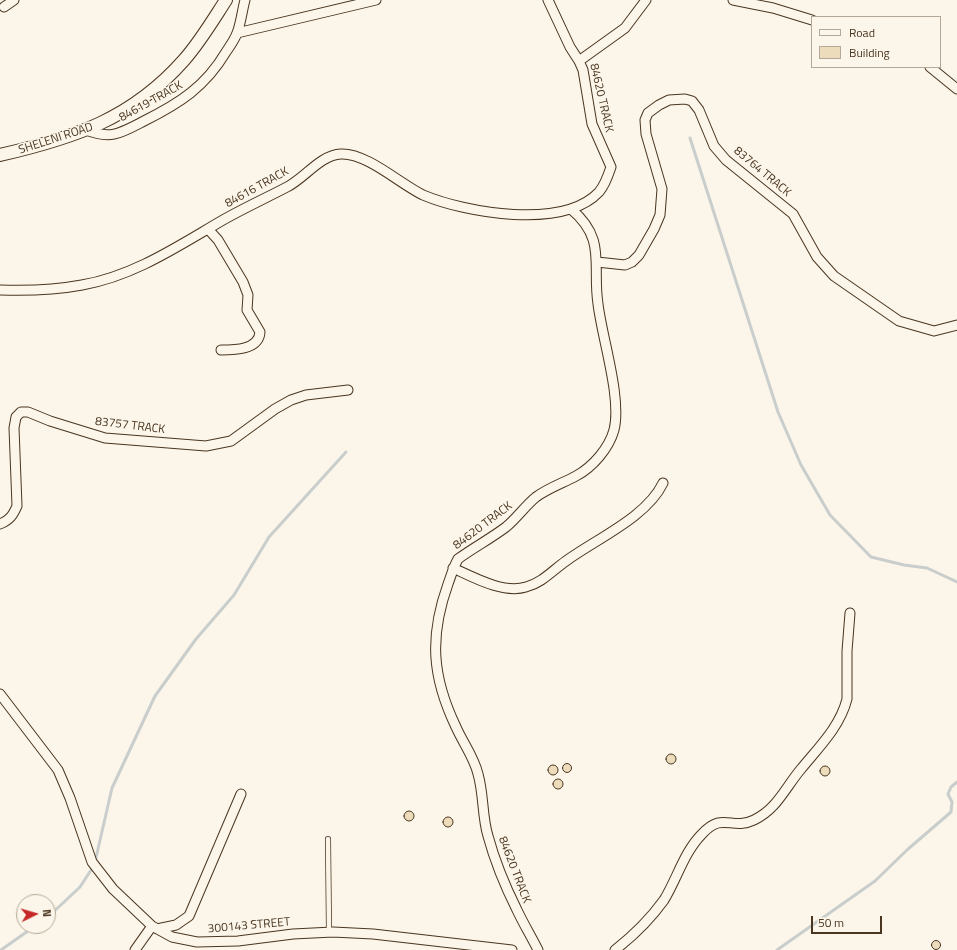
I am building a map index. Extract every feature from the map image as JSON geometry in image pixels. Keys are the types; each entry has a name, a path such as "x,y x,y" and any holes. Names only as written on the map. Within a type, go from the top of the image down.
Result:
{"street":[{"path":"4,7 14,0"},
{"name":"SHELENI ROAD","path":"0,155 63,139 86,130 131,107 157,86 184,60 226,0"},
{"name":"84619 TRACK","path":"86,130 98,135 112,136 178,104 207,79 219,64 237,33 245,0"},
{"path":"237,33 376,0"},
{"name":"84620 TRACK","path":"548,0 570,47 580,61 587,88 592,124 611,167 606,182"},
{"path":"580,61 626,28 646,0"},
{"path":"733,0 770,4 811,20"},
{"path":"931,68 957,89"},
{"name":"83764 TRACK","path":"597,262 625,265 632,262 639,255 654,229 660,215 662,189 646,134 645,120 648,112 659,105 669,100 685,99 692,102 699,110 714,146 726,160 793,214 817,257 834,276 899,321 934,331 957,325"},
{"name":"84616 TRACK","path":"0,290 52,289 82,285 123,273 140,266 257,201 289,186 329,157 340,154 352,155 372,164 422,194 442,202 487,212 533,214 572,209 599,192 606,182"},
{"path":"572,209 584,220 593,236 597,262"},
{"path":"208,229 218,240 243,282 248,295 247,310 258,326 260,334 252,344 246,348 221,350"},
{"name":"84620 TRACK","path":"538,950 517,911 496,864 487,834 484,799 478,773 468,748 456,728 438,677 435,661 435,641 441,603 453,568 458,559 507,526 535,498 546,490 578,475 603,452 610,440 614,429 615,397 597,301 597,262"},
{"name":"83757 TRACK","path":"0,524 7,521 13,515 17,506 14,428 16,416 22,412 40,416 50,421 105,438 206,446 231,441 275,409 291,400 306,395 348,390"},
{"path":"453,568 501,587 525,588 545,578 565,561 636,513 647,504 663,483"},
{"path":"615,950 639,928 663,900 685,859 700,836 710,825 719,821 742,823 753,820 766,812 785,794 800,771 833,730 848,699 847,651 850,613"},
{"name":"300143 STREET","path":"0,694 58,770 70,798 92,862 113,889 155,928 172,937 197,942 238,941 330,932 373,934 512,950"},
{"path":"135,950 155,928 171,927 184,921 189,916 241,794"}],"lane":[{"path":"328,839 330,932"}],"building":[{"path":"671,754 676,759 671,764 666,759"},
{"path":"567,763 572,768 567,773 562,768"},
{"path":"553,765 558,770 553,775 548,770"},
{"path":"825,766 830,771 825,776 820,771"},
{"path":"558,779 563,784 558,789 553,784"},
{"path":"409,811 414,816 409,821 404,816"},
{"path":"448,817 453,822 448,827 443,822"},
{"path":"936,940 941,945 936,950 931,945"}],"waterway":[{"path":"690,138 778,412 801,465 830,515 871,557 904,565 927,568 957,582"},
{"path":"95,862 112,788 155,696 196,639 234,595 269,537 346,452"},
{"path":"777,950 875,881 907,850 951,812 952,802 948,794 951,787 957,782"},
{"path":"56,910 80,887 93,867"},
{"path":"1,950 24,934"}]}
